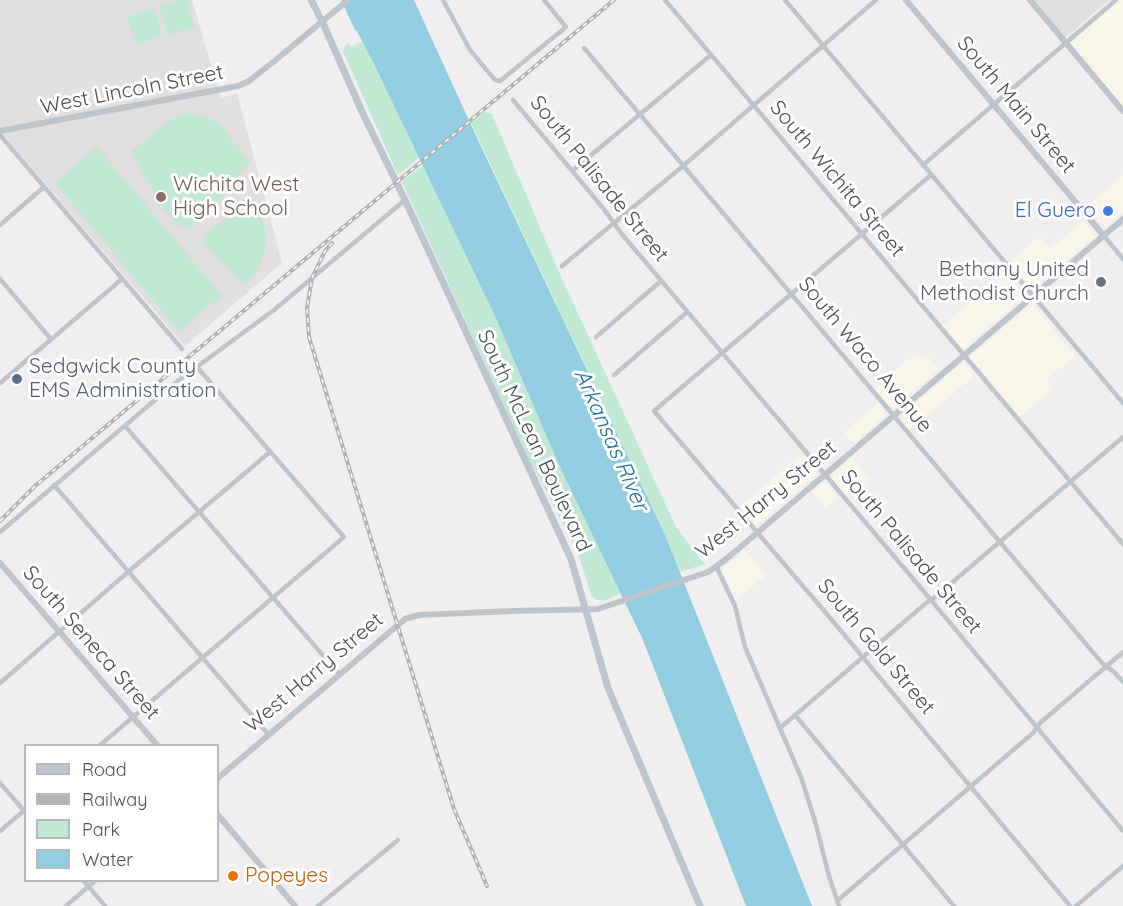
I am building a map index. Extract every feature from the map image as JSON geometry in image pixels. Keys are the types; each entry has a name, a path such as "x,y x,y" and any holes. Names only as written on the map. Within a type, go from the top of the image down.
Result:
{"main road":[{"name":"South McLean Boulevard","path":"310,0 322,21 363,114 571,559 608,688 700,906"}],"street":[{"name":"West Lincoln Street","path":"0,133 238,86 249,81 348,0"},
{"path":"443,0 470,50 495,80 500,81 567,27 544,0"},
{"name":"South Wichita Street","path":"665,0 1123,544"},
{"path":"785,0 1123,403"},
{"path":"562,266 683,166 876,0"},
{"name":"South Main Street","path":"906,0 1123,259"},
{"path":"1030,0 1123,111"},
{"path":"923,165 1116,0"},
{"name":"South Waco Avenue","path":"584,48 1102,663 1123,682"},
{"path":"572,171 711,55"},
{"name":"South Palisade Street","path":"513,100 621,233 1123,831"},
{"path":"0,133 182,349"},
{"path":"722,353 932,175"},
{"path":"0,225 44,187"},
{"path":"0,532 125,426 197,367 274,310 405,200"},
{"name":"West Harry Street","path":"219,777 405,619 419,615 598,609 708,572 757,533 1123,219"},
{"path":"0,279 51,339"},
{"path":"0,383 122,279"},
{"path":"596,338 662,281"},
{"path":"614,375 687,312"},
{"name":"South Gold Street","path":"722,353 654,411 1070,906"},
{"path":"101,744 344,537 197,367"},
{"path":"125,426 339,674"},
{"path":"780,728 1123,437"},
{"path":"0,683 270,452"},
{"path":"54,485 268,734"},
{"name":"South Seneca Street","path":"0,564 156,744"},
{"path":"716,566 735,606 745,647 801,777 838,903 1123,652"},
{"path":"795,715 954,906"},
{"path":"0,783 24,810"},
{"path":"0,831 24,812"},
{"path":"219,815 295,906"},
{"path":"318,906 398,840"},
{"path":"1076,906 1123,866"},
{"path":"84,882 105,906"},
{"path":"66,906 94,882"}],"shaded area":[{"name":"Wichita West High School","path":"0,0 192,0 221,98 237,93 282,263 185,346 0,131"},
{"path":"1032,0 1109,0 1064,37"},
{"path":"1119,0 1123,0 1123,107 1070,43"},
{"path":"1123,175 1123,212 1105,227 1087,207"},
{"path":"1083,221 1094,233 1094,237 1035,288 1030,287 1009,262 1040,237 1050,249"},
{"path":"1008,275 1022,291 1023,297 966,346 960,347 942,326 973,300 976,303"},
{"path":"1030,305 1035,307 1075,356 1046,379 1053,389 1020,417 971,359 971,356"},
{"path":"917,352 923,359 927,356 939,369 892,408 875,389"},
{"path":"962,363 975,375 910,430 901,420 902,415"},
{"path":"878,403 885,416 854,443 844,432"},
{"path":"801,454 815,470 816,475 757,525 752,525 738,508"},
{"path":"852,457 870,479 848,498 832,476"},
{"path":"822,483 826,483 838,497 826,508 813,492"},
{"path":"745,550 766,575 736,600 723,569"}],"green space":[{"path":"187,0 194,23 193,27 170,34 167,32 160,8 161,5"},
{"path":"151,9 154,10 162,34 160,37 138,44 135,42 128,18"},
{"path":"363,41 419,157 398,175 343,51 345,45 349,43 351,47"},
{"path":"485,112 492,114 558,270 676,527 706,566 702,565 680,572 666,537 471,123"},
{"path":"182,114 206,116 218,123 250,161 214,208 191,227 179,226 161,205 131,152 165,123"},
{"path":"97,147 222,296 179,331 55,183"},
{"path":"423,165 494,314 558,463 621,593 604,601 595,599 591,595 579,556 532,467 402,182"},
{"path":"251,202 264,224 266,247 261,263 244,284 214,255 204,243 204,237 219,223"}],"water":[{"name":"Arkansas River","path":"341,0 414,0 666,537 812,906 746,906 643,640 558,463 494,314"}],"railway":[{"path":"0,521 35,486 614,0"},
{"path":"332,243 325,251 312,278 307,308 309,337 454,809 487,886"}],"place":[{"name":"Wichita West High School","path":"161,197"},
{"name":"El Guero","path":"1108,211"},
{"name":"Bethany United Methodist Church","path":"1101,282"},
{"name":"Sedgwick County EMS Administration","path":"17,379"},
{"name":"Popeyes","path":"233,876"}]}
